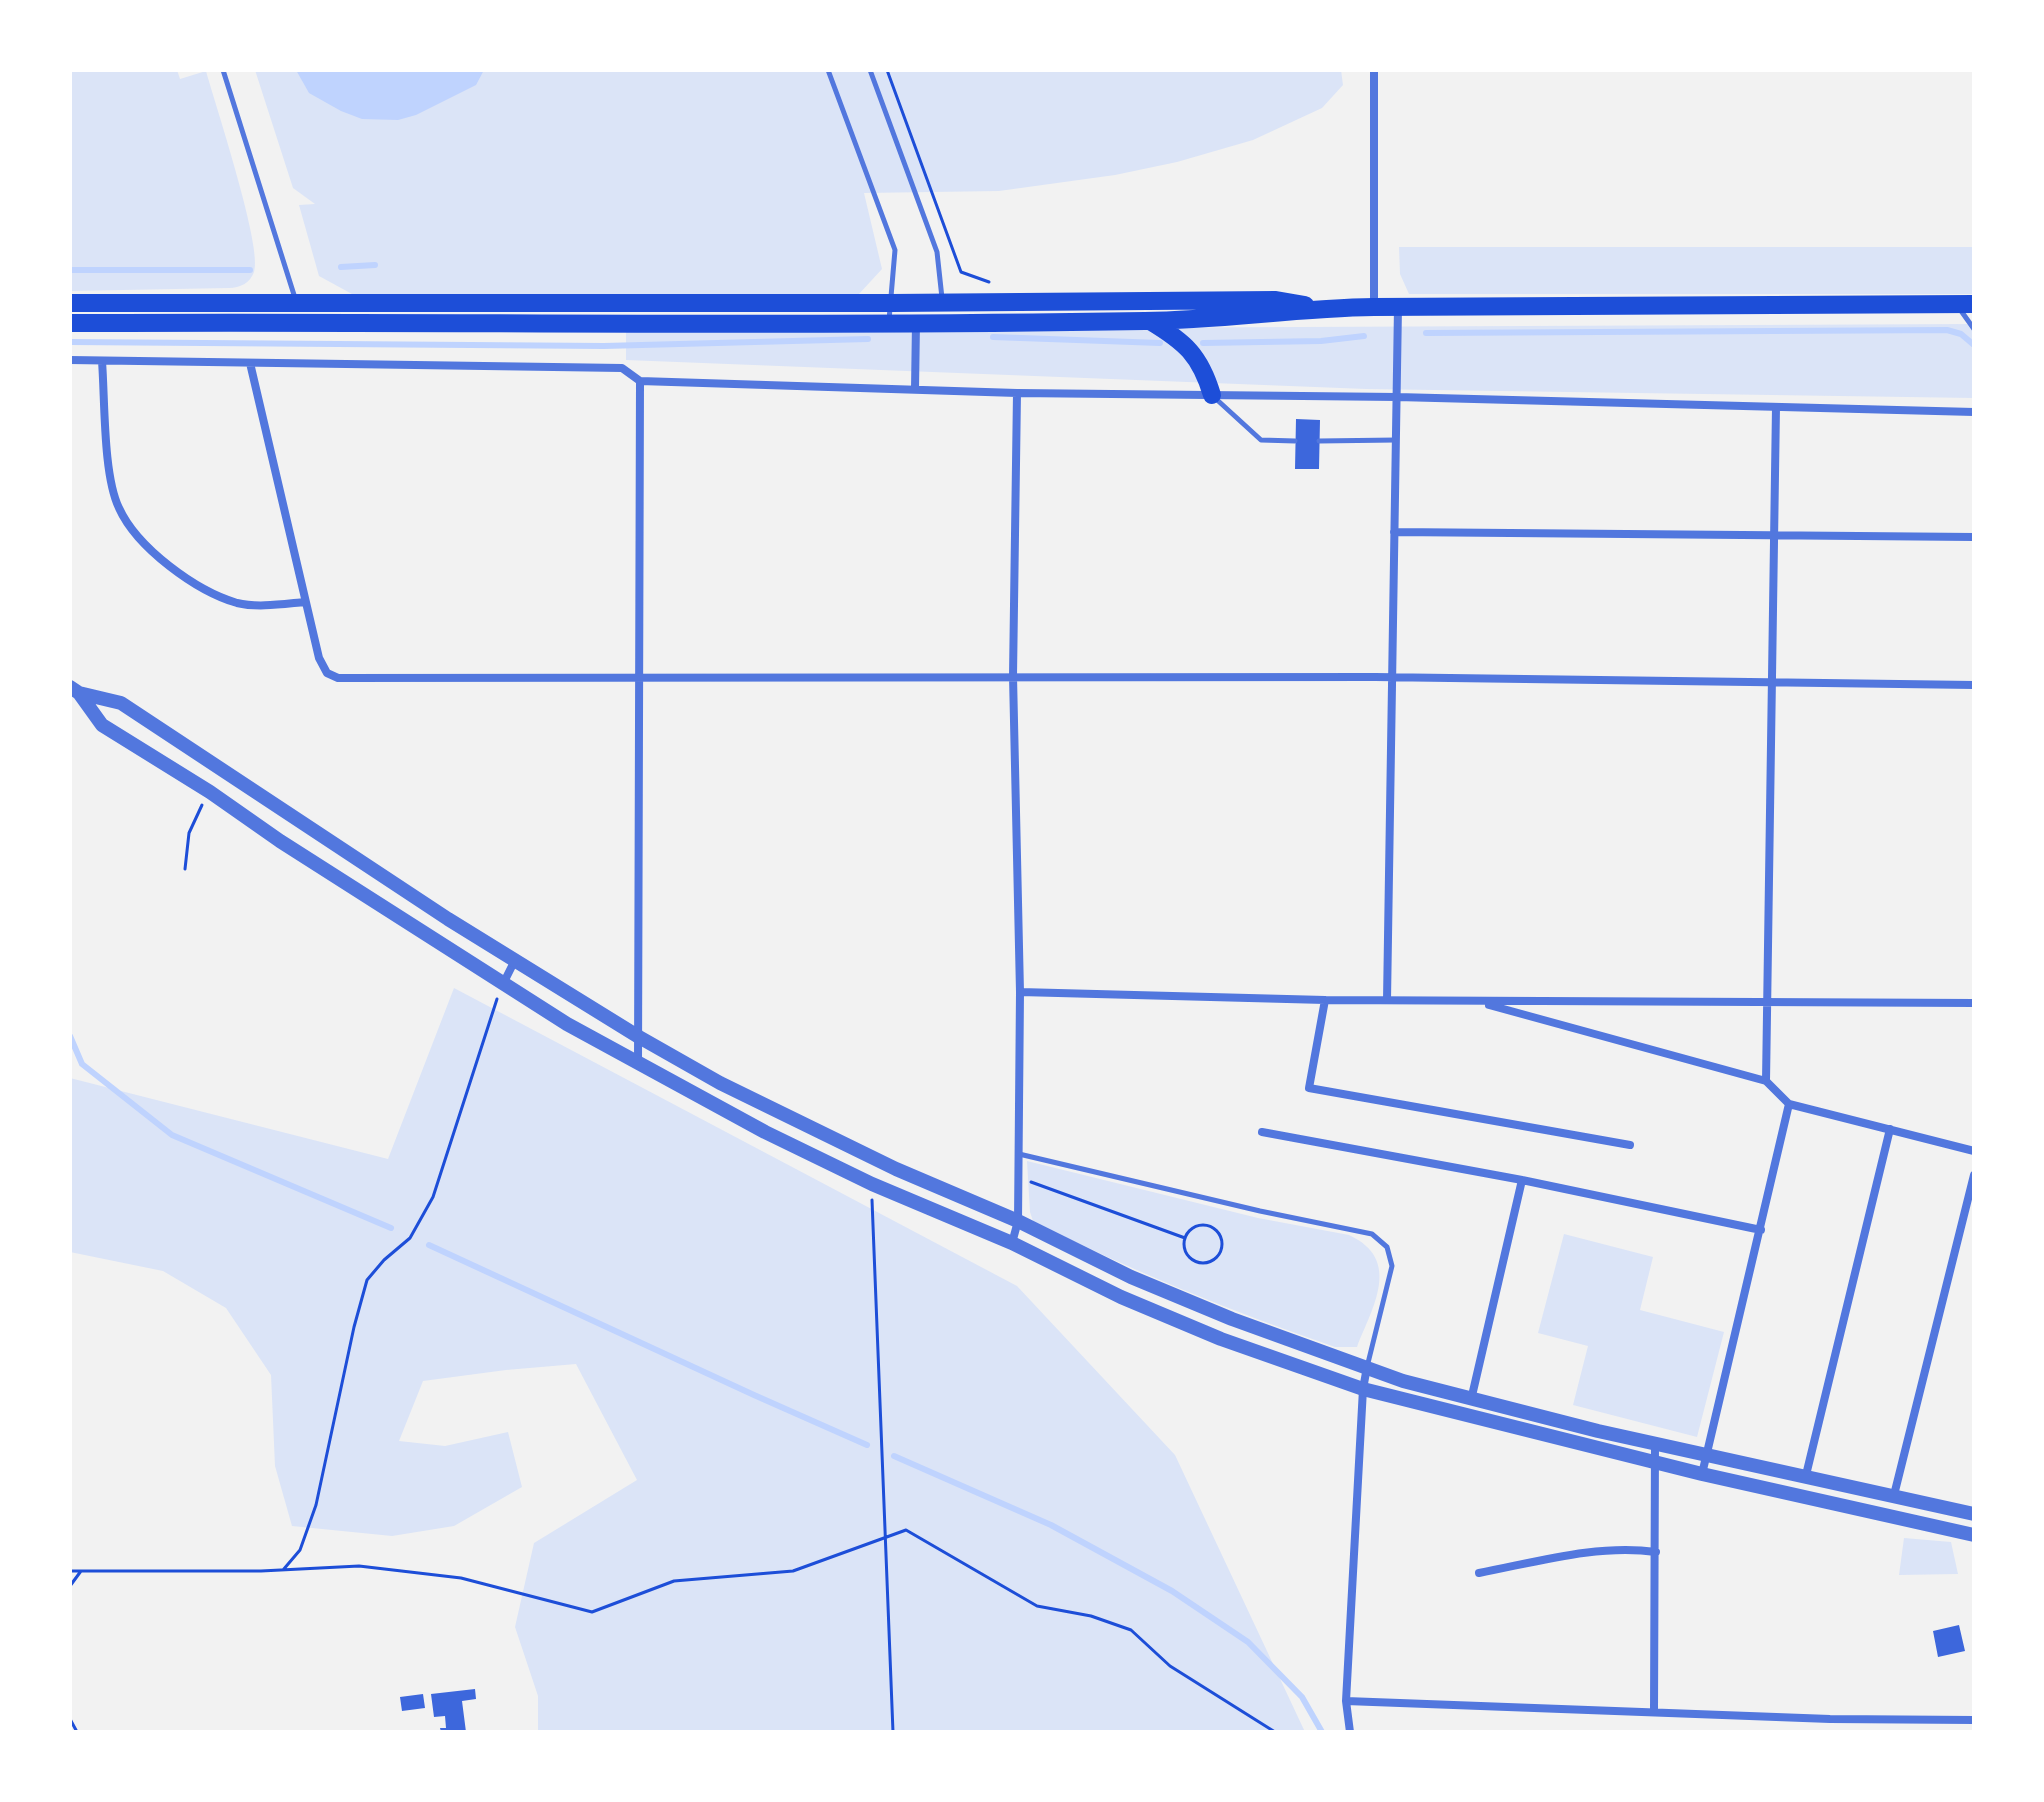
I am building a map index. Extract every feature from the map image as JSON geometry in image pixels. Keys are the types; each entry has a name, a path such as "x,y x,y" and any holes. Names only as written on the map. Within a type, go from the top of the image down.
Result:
{"highway":[{"path":"70,303 1276,300 1324,308"},
{"path":"70,323 1150,321 1277,314 1324,308 1965,304"},
{"path":"1150,321 1192,351 1205,373 1212,395"}],"street":[{"path":"1374,70 1374,307"},
{"path":"1387,1000 1398,307"},
{"path":"915,389 916,323"},
{"path":"70,360 622,368 640,381 1017,393 1397,397 1974,412"},
{"path":"102,361 110,481 118,508 130,528 149,548 201,588 239,603 270,605 305,602"},
{"path":"250,363 319,658 327,673 338,678 1394,677 1974,685"},
{"path":"638,1062 640,381"},
{"path":"1012,1243 1018,1221 1020,992 1013,676 1017,393"},
{"path":"1766,1081 1776,407"},
{"path":"1394,532 1974,537"},
{"path":"73,695 102,725 567,1024 765,1132 872,1184 1012,1243 1121,1297 1221,1339 1363,1389 1702,1474 1974,1535"},
{"path":"73,695 121,703 448,919 639,1037 720,1083 896,1169 1018,1221 1131,1277 1232,1319 1403,1381 1655,1443 1974,1514"},
{"path":"503,984 515,960"},
{"path":"1020,992 1325,1000 1974,1003"},
{"path":"1325,1000 1309,1088 1630,1145"},
{"path":"1475,1001 1766,1081 1789,1104 1974,1151"},
{"path":"1702,1474 1789,1104"},
{"path":"1806,1475 1890,1129"},
{"path":"1262,1132 1522,1180 1761,1230"},
{"path":"1894,1495 1974,1175"},
{"path":"1466,1416 1522,1180"},
{"path":"1350,1732 1346,1701 1363,1389 1367,1367"},
{"path":"1654,1711 1655,1443"},
{"path":"1479,1573 1586,1552 1633,1549 1656,1552"},
{"path":"1346,1701 1830,1719 1974,1720"}],"lane":[{"path":"223,70 303,324"},
{"path":"828,70 895,250 888,323"},
{"path":"870,70 937,252 945,323"},
{"path":"1965,304 1974,329"},
{"path":"1212,395 1261,440 1295,441"},
{"path":"1319,441 1396,440"},
{"path":"1018,1154 1372,1234 1387,1247 1392,1266 1367,1367"}],"path":[{"path":"887,70 961,272 989,281 988,302"},
{"path":"185,869 189,833 210,792"},
{"path":"283,1570 300,1550 316,1505 367,1280 384,1260 410,1238 433,1197 503,984"},
{"path":"1018,1177 1185,1238"},
{"path":"872,1184 893,1732"},
{"path":"1206,1225 1217,1231 1222,1248 1216,1259 1198,1262 1188,1255 1185,1238 1194,1228 1206,1225"},
{"path":"70,1571 283,1570 359,1566 461,1578 592,1612 674,1581 793,1571 906,1530 1037,1606 1091,1616 1131,1630 1170,1666 1275,1732"},
{"path":"70,1586 81,1571"},
{"path":"70,1719 77,1732"}],"shaded area":[{"path":"70,70 177,70 180,79 206,71 252,235 254,272 247,282 229,288 70,291"},
{"path":"255,70 1341,70 1343,85 1322,108 1253,140 1177,162 1115,175 999,191 864,193 882,269 859,294 352,294 319,276 299,205 315,204 293,188"},
{"path":"1399,247 1974,247 1974,294 1409,294 1400,274"},
{"path":"1974,324 1974,398 1366,389 626,360 626,330"},
{"path":"454,988 1017,1286 1175,1455 1305,1732 538,1732 538,1696 515,1627 534,1543 637,1480 576,1364 423,1381 399,1441 445,1446 508,1432 522,1487 454,1526 392,1536 292,1526 275,1466 271,1375 226,1308 163,1271 70,1252 70,1078 388,1159"},
{"path":"1027,1161 1258,1218 1349,1235 1365,1245 1375,1258 1379,1271 1375,1301 1357,1347 1335,1347 1220,1304 1107,1257 1033,1221"},
{"path":"1564,1234 1653,1257 1640,1310 1724,1332 1697,1437 1573,1405 1588,1346 1538,1333"},
{"path":"1904,1538 1951,1542 1958,1574 1899,1575"}],"water":[{"path":"296,70 484,70 476,85 416,115 398,120 362,119 341,111 309,93"}],"building":[{"path":"1296,419 1320,420 1319,469 1295,469"},
{"path":"1959,1625 1965,1651 1938,1657 1933,1631"},
{"path":"475,1689 476,1699 462,1701 466,1732 441,1732 440,1728 446,1728 445,1716 434,1717 431,1694"},
{"path":"423,1694 425,1708 402,1711 400,1697"}],"waterway":[{"path":"341,267 375,265"},
{"path":"70,270 250,270"},
{"path":"1426,333 1947,330 1961,334 1974,345"},
{"path":"1203,343 1321,341 1364,336"},
{"path":"993,337 1160,343"},
{"path":"70,342 604,346 868,339"},
{"path":"70,1036 82,1064 172,1135 391,1228"},
{"path":"429,1245 867,1445"},
{"path":"894,1456 1051,1525 1172,1591 1248,1642 1302,1697 1322,1732"}]}
